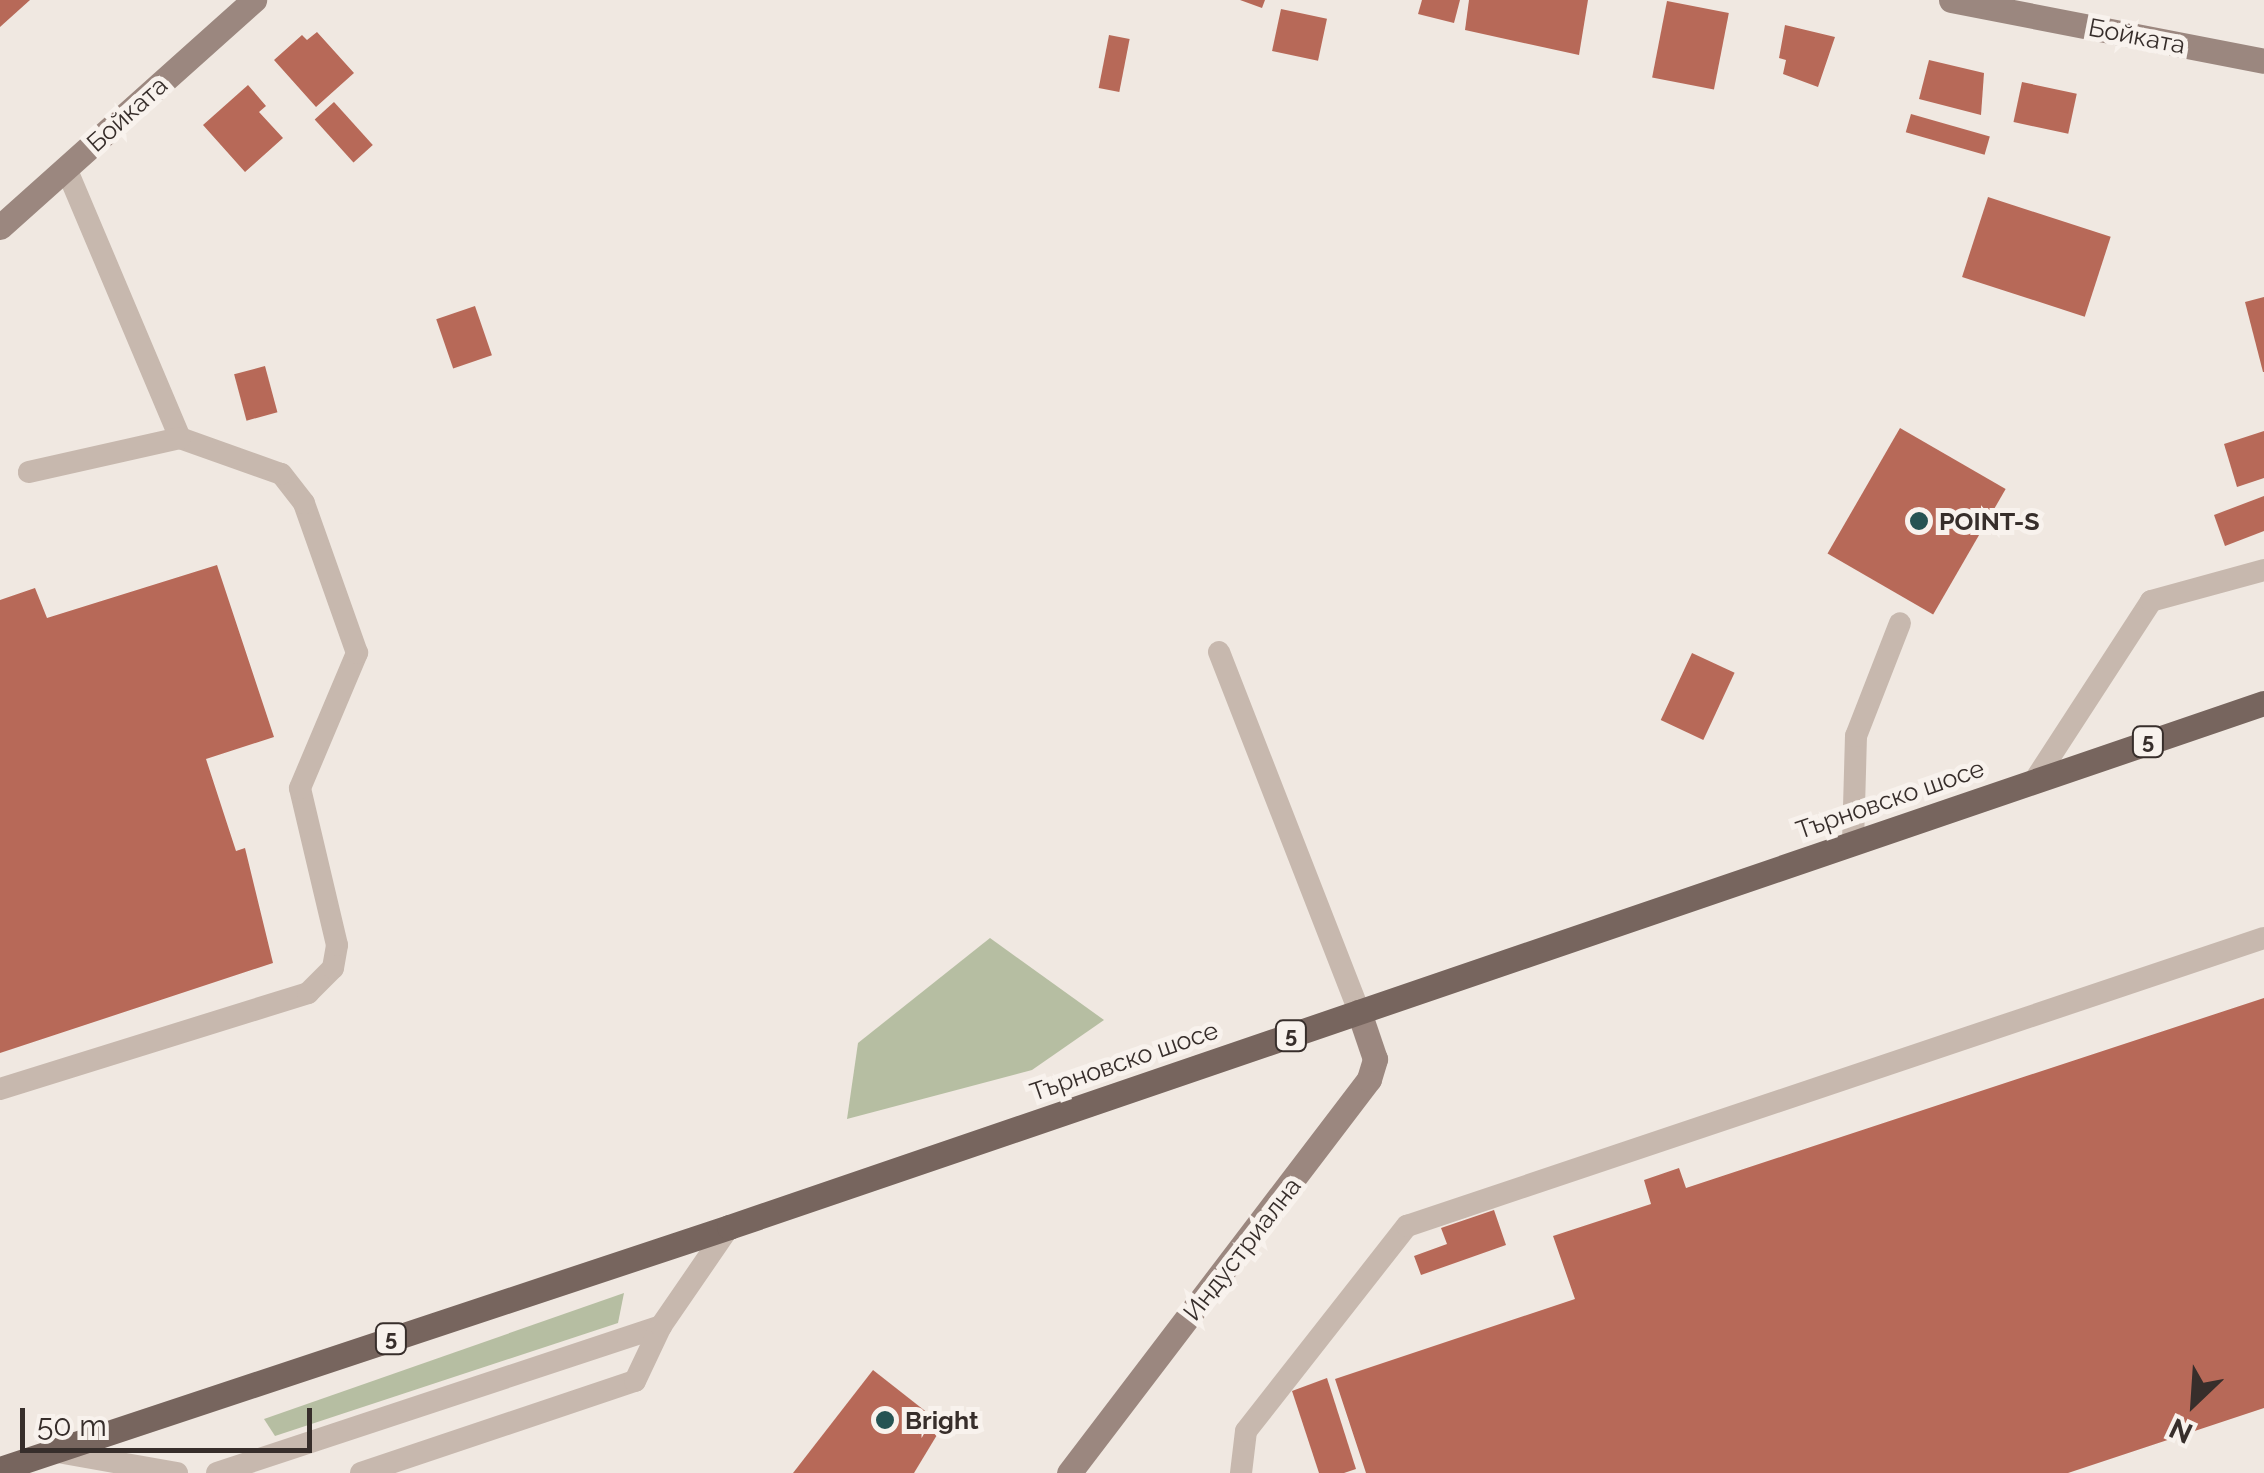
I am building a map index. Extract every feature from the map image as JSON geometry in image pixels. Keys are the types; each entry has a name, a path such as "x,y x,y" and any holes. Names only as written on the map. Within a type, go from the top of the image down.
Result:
{"main road":[{"name":"Търновско шосе","path":"0,1469 730,1227 2264,702"}],"street":[{"name":"Бойката","path":"0,227 254,0"},
{"name":"Бойката","path":"1951,0 2264,61"},
{"name":"Индустриална","path":"1070,1473 1369,1079 1375,1059 1359,1012"}],"lane":[{"path":"66,168 180,438"},
{"path":"0,1088 308,993 333,968 337,945 300,788 356,653 304,503 280,474 180,438 29,472"},
{"path":"2034,782 2151,601 2264,570"},
{"path":"1853,844 1856,736 1900,623"},
{"path":"1219,652 1359,1012"},
{"path":"1241,1473 1246,1431 1407,1226 2264,938"},
{"path":"361,1473 635,1380 660,1326 730,1227"},
{"path":"217,1473 660,1326"},
{"path":"52,1451 178,1473"}],"green space":[{"path":"990,938 1104,1020 1032,1070 847,1119 858,1043"},
{"path":"624,1293 618,1323 275,1436 264,1419"}],"building":[{"path":"0,0 30,0 0,27"},
{"path":"1240,0 1265,0 1262,8"},
{"path":"1422,0 1460,0 1454,23 1418,14"},
{"path":"1469,0 1588,0 1579,55 1465,30"},
{"path":"1667,1 1729,13 1714,90 1652,78"},
{"path":"1281,9 1327,19 1318,61 1272,51"},
{"path":"1785,25 1835,37 1818,87 1783,74 1786,60 1779,58"},
{"path":"317,32 354,73 316,107 274,60 302,35 307,40"},
{"path":"1109,35 1130,39 1119,92 1099,88"},
{"path":"1929,60 1984,73 1981,115 1919,99"},
{"path":"2022,82 2077,94 2068,134 2013,122"},
{"path":"248,85 266,106 259,112 283,138 245,172 203,125"},
{"path":"334,102 373,145 353,162 315,119"},
{"path":"1911,114 1990,137 1985,155 1906,132"},
{"path":"1988,197 2111,237 2085,317 1962,277"},
{"path":"2264,297 2264,372 2263,372 2245,302"},
{"path":"475,306 492,355 453,369 436,319"},
{"path":"265,366 277,412 247,421 234,374"},
{"name":"POINT-S","path":"1900,428 2006,489 1933,615 1828,554"},
{"path":"2264,431 2264,478 2237,487 2224,444"},
{"path":"2264,496 2264,531 2225,546 2214,515"},
{"path":"217,565 274,737 206,759 236,851 245,848 273,963 0,1053 0,600 35,588 47,618"},
{"path":"1692,653 1735,673 1703,740 1661,720"},
{"path":"2264,998 2264,1408 2068,1473 1366,1473 1335,1379 1575,1299 1553,1236 1651,1204 1644,1180 1679,1168 1686,1188"},
{"path":"1494,1210 1506,1245 1421,1275 1414,1256 1447,1244 1441,1228"},
{"name":"Bright","path":"873,1370 943,1425 914,1473 793,1473"},
{"path":"1327,1378 1356,1469 1344,1473 1319,1473 1292,1391"}],"place":[{"name":"POINT-S","path":"1919,521"},
{"name":"Bright","path":"885,1420"}]}
